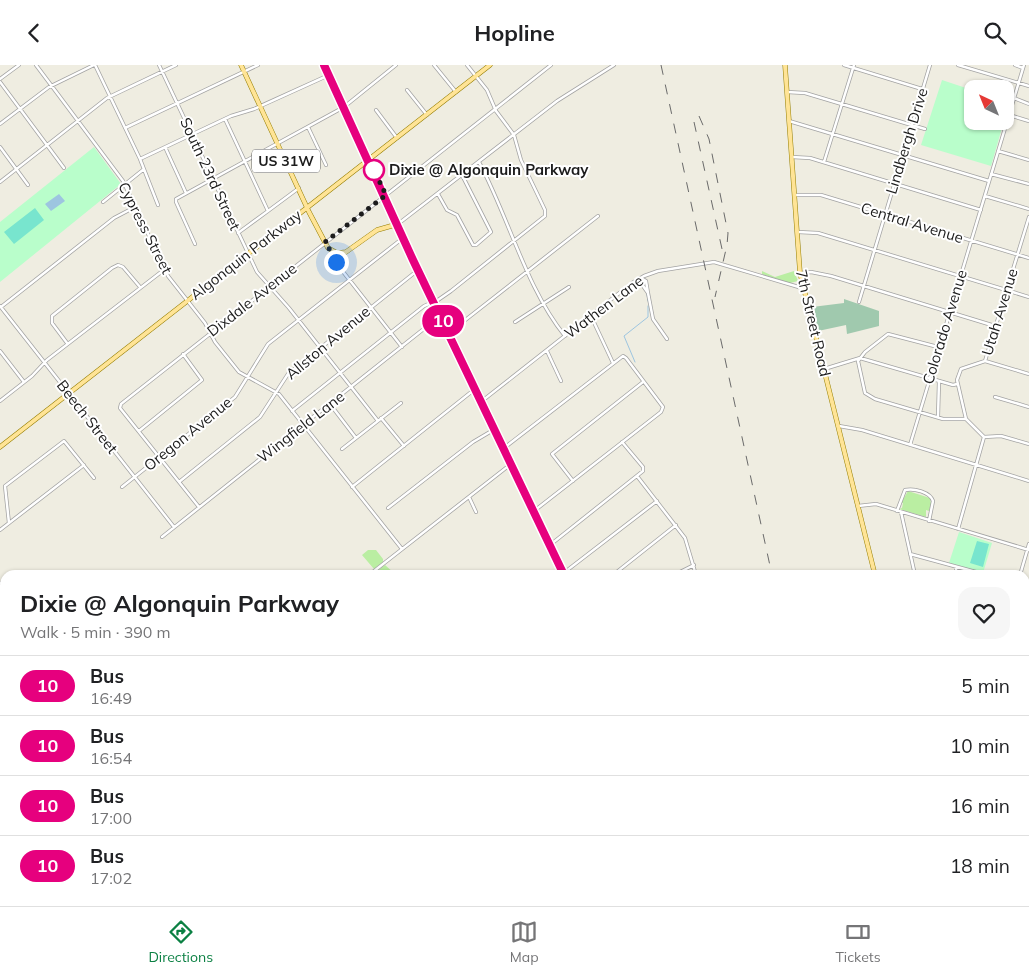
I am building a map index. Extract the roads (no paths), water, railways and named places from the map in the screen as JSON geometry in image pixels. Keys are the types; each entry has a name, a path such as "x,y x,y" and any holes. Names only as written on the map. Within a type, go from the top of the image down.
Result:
{"main road":[{"name":"US 31W","path":"241,65 307,208 328,248 337,253"},
{"name":"Algonquin Parkway","path":"1,445 490,65"},
{"name":"7th Street Road","path":"785,65 793,195 802,288 822,369 839,426 874,570"},
{"path":"337,253 348,251 377,230 398,224 561,570"}],"street":[{"path":"19,65 0,81 64,168"},
{"name":"Cypress Street","path":"36,65 124,184 165,269 215,342 237,370 277,393 402,549"},
{"path":"0,124 51,86 95,65 140,159 158,205"},
{"name":"South 23rd Street","path":"159,65 257,272 299,320 378,421"},
{"path":"0,182 110,96 176,65"},
{"path":"125,128 258,65"},
{"path":"324,65 398,224 565,95 614,65"},
{"path":"195,244 175,200 344,107 396,65"},
{"path":"434,65 456,92"},
{"path":"292,411 430,302 451,291 515,241 545,214 521,160 514,135 495,109 487,90 467,65"},
{"name":"Dixdale Avenue","path":"139,431 120,406 183,354 551,65"},
{"path":"605,65 607,69"},
{"path":"844,65 854,66 922,89"},
{"name":"Lindbergh Drive","path":"859,303 930,65"},
{"path":"958,65 1029,87"},
{"path":"1015,65 1024,66"},
{"path":"824,163 854,66"},
{"name":"Colorado Avenue","path":"1014,98 1024,66"},
{"path":"140,159 225,119 260,107 329,75"},
{"path":"408,90 427,115"},
{"path":"787,92 801,92 925,129"},
{"path":"1014,98 1029,104"},
{"path":"376,110 397,138"},
{"path":"1014,116 1029,121"},
{"path":"225,119 268,211"},
{"path":"789,121 989,181"},
{"path":"308,127 326,165"},
{"name":"Colorado Avenue","path":"910,445 1004,130"},
{"path":"0,147 28,185"},
{"path":"165,147 186,193"},
{"path":"998,151 1029,160"},
{"path":"791,157 805,157 981,210"},
{"path":"479,162 544,304 565,336"},
{"path":"103,203 144,169"},
{"path":"991,174 1029,185"},
{"path":"438,194 447,210 455,213 473,245 476,245 491,232 462,175"},
{"path":"238,233 298,188"},
{"name":"Central Avenue","path":"793,195 818,195 1029,258"},
{"path":"984,196 1029,209"},
{"path":"0,307 114,218 135,207"},
{"path":"448,333 598,216"},
{"name":"Utah Avenue","path":"958,384 957,378 960,370 985,361 1029,217"},
{"path":"796,233 815,233 1029,297"},
{"name":"Oregon Avenue","path":"122,487 235,397 265,347 404,237"},
{"path":"337,253 337,264 402,347"},
{"name":"Wathen Lane","path":"481,401 591,316 642,279 658,271 714,261 802,288"},
{"path":"68,344 52,323 52,315 118,265 122,266 140,287"},
{"path":"0,401 44,363 165,269"},
{"name":"Allston Avenue","path":"179,482 260,417 288,374 418,270"},
{"path":"800,273 814,272 995,326"},
{"path":"642,279 641,283 648,293 653,319 667,339"},
{"path":"515,322 569,287"},
{"name":"Beech Street","path":"0,307 174,527"},
{"name":"Wingfield Lane","path":"162,537 440,316"},
{"path":"591,316 613,363"},
{"path":"822,369 860,358 891,333 939,347"},
{"path":"0,351 24,382"},
{"path":"547,351 561,381"},
{"path":"183,354 202,380 139,431 199,507"},
{"path":"504,448 613,363 625,357 663,410 534,511"},
{"path":"860,358 939,381 958,384 966,419 984,437 1000,436 1029,444"},
{"path":"860,358 858,363 867,395 938,417 966,419"},
{"path":"985,361 1029,374"},
{"path":"938,417 939,381"},
{"path":"573,481 552,455 643,382"},
{"path":"352,487 475,389"},
{"path":"995,397 1029,407"},
{"path":"342,449 401,403"},
{"path":"330,404 356,438"},
{"path":"381,418 404,446"},
{"path":"839,426 844,425 1029,481"},
{"path":"388,508 473,442 495,429"},
{"path":"958,529 984,437"},
{"path":"9,523 5,486 64,441 94,477"},
{"path":"550,545 643,470 622,442"},
{"path":"376,570 511,464"},
{"path":"0,530 84,465"},
{"path":"637,476 689,544 695,570"},
{"path":"914,570 899,511 905,490 911,489 932,497 934,503 929,521"},
{"path":"469,497 476,512"},
{"path":"569,570 657,501"},
{"path":"858,505 876,504 1028,550"},
{"path":"619,570 676,525"},
{"path":"1022,570 1029,544"},
{"path":"910,554 970,570"},
{"path":"684,570 694,565"}],"waterway":[{"path":"632,287 641,283"},
{"path":"647,294 648,301"},
{"path":"635,362 624,336 648,317 648,306"}],"railway":[{"path":"661,65 771,570"},
{"path":"699,116 709,139 728,233 715,297"},
{"path":"694,122 722,249"}],"place":[{"name":"Dixie @ Algonquin Parkway","path":"374,170"}]}
